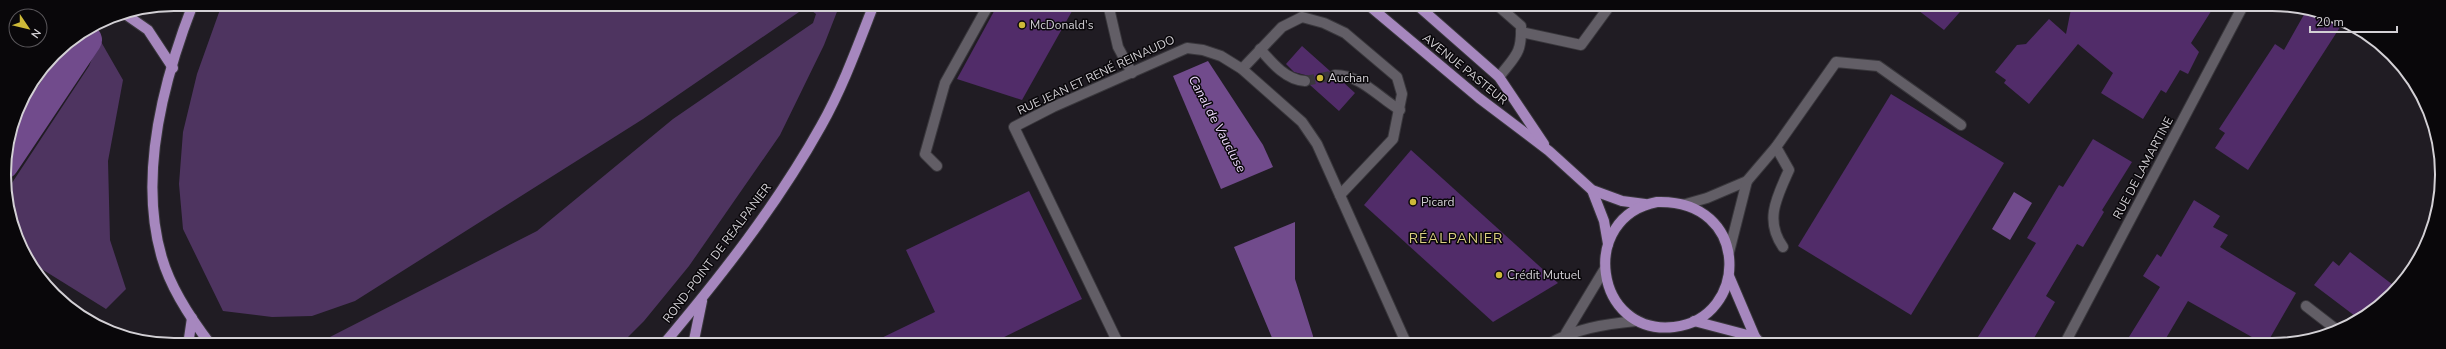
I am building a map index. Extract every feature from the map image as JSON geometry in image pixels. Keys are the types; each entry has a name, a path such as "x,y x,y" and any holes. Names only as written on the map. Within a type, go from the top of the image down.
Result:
{"main road":[{"path":"191,11 160,110 151,183 154,218 162,258 192,318 206,338"},
{"name":"ROND-POINT DE REALPANIER","path":"669,338 702,299 759,224 822,125 843,82 871,11"},
{"name":"AVENUE PASTEUR","path":"1375,11 1479,98 1549,151 1592,190 1622,201 1645,204"},
{"name":"AVENUE PASTEUR","path":"1424,11 1499,77 1549,151"},
{"path":"130,18 148,30 160,45 173,68"},
{"name":"AVENUE PASTEUR","path":"1592,190 1604,221 1608,244"},
{"path":"1729,276 1718,300 1710,310 1694,321 1674,327 1636,321 1619,305 1610,290 1604,270 1608,244 1616,228 1628,215 1645,204 1672,202 1686,204 1702,211 1714,222 1724,236 1729,252 1729,276 1757,338"},
{"path":"694,338 702,299"},
{"path":"189,338 192,318"},
{"path":"1694,321 1748,338"}],"street":[{"path":"937,166 925,154 945,84 985,11"},
{"path":"1110,11 1118,47 1132,73"},
{"path":"1499,77 1522,48 1521,26 1504,11"},
{"path":"1521,32 1581,45 1606,11"},
{"name":"RUE DE LAMARTINE","path":"2068,338 2240,11"},
{"path":"1242,69 1282,27 1302,17 1324,23 1345,33 1397,77 1402,94 1400,110 1393,138 1340,195"},
{"name":"RUE JEAN ET RENÉ REINAUDO","path":"1116,338 1014,127 1053,107 1187,48 1202,50 1221,56 1242,69 1302,122 1318,144 1403,338"},
{"path":"1260,49 1272,63 1295,81 1305,81"},
{"path":"1729,252 1747,181 1776,147 1836,62 1878,66 1961,125"},
{"path":"1335,75 1346,75 1357,79 1381,99 1400,110"},
{"path":"1776,147 1790,170 1773,207 1775,236 1782,247"},
{"path":"1686,204 1707,198 1747,181"},
{"path":"1566,333 1604,270"},
{"path":"2306,306 2332,326"},
{"path":"1558,338 1566,333 1616,323 1636,321"}],"shaded area":[{"path":"220,11 812,11 799,12 643,119 355,301 312,316 272,317 223,311 183,229 179,184 183,132 197,74"},
{"path":"812,11 837,11 824,45 780,135 689,266 644,321 627,338 328,338 537,231 673,119 813,23 816,14"},
{"path":"100,40 123,80 108,161 110,240 126,289 106,309 42,269 23,237 14,206 11,185 89,66"}],"water":[{"name":"Canal de Vaucluse","path":"1208,61 1263,145 1273,167 1221,189 1173,76"},
{"path":"2014,192 2032,203 2010,240 1992,229"},
{"path":"1295,222 1295,279 1313,338 1272,338 1234,247"}],"building":[{"path":"994,11 1072,11 1022,100 957,79"},
{"path":"1919,11 1961,11 1944,30"},
{"path":"2071,11 2211,11 2191,43 2199,52 2188,74 2180,70 2166,93 2161,90 2143,119 2101,93 2113,73 2078,44 2029,104 2004,83 2006,80 1995,72 2017,45 2026,44 2049,19 2066,34"},
{"path":"2304,14 2341,26 2248,170 2215,148 2225,133 2219,129 2275,44 2284,50"},
{"name":"Auchan","path":"1302,46 1330,71 1329,75 1331,80 1343,82 1355,93 1339,111 1310,85 1311,82 1309,76 1294,72 1286,64"},
{"path":"1891,94 2004,163 1911,315 1798,246"},
{"path":"2093,139 2132,162 2102,210 2104,212 2083,247 2077,244 2046,296 2055,302 2034,338 1977,338 2036,243 2027,238 2059,185 2063,187"},
{"path":"1411,150 1558,283 1493,322 1364,205"},
{"path":"1029,191 1082,299 1002,338 881,338 935,312 906,250"},
{"path":"2194,200 2220,216 2213,227 2228,235 2220,247 2296,293 2270,338 2254,338 2188,301 2166,338 2128,338 2160,287 2143,276 2157,254 2161,257"},
{"path":"2350,252 2392,284 2371,304 2354,315 2314,285 2333,261 2339,266"}],"waterway":[{"path":"12,152 87,40"}],"tunnel":[{"path":"1305,81 1335,75"}],"place":[{"name":"McDonald's","path":"1022,25"},
{"name":"Auchan","path":"1320,78"},
{"name":"Picard","path":"1413,202"},
{"name":"Crédit Mutuel","path":"1499,275"}],"district":[{"name":"RÉALPANIER","path":"1456,238"}]}
